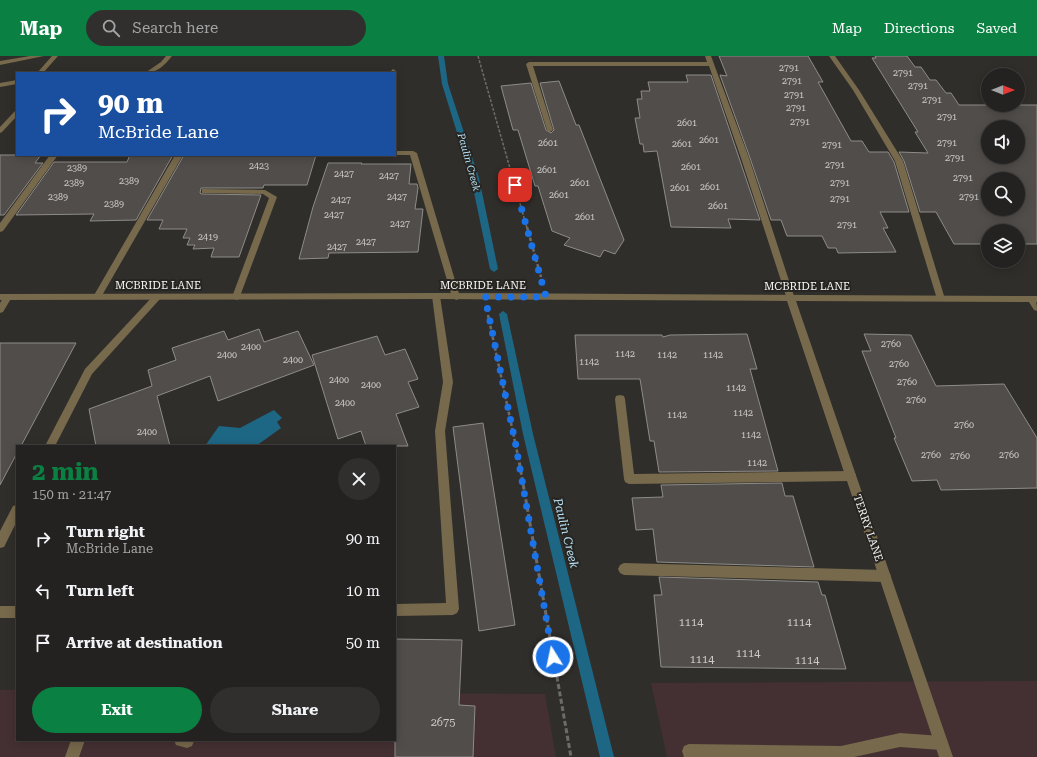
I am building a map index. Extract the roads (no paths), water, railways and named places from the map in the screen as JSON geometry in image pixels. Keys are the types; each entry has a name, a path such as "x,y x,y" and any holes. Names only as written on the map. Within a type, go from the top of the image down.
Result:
{"street":[{"path":"0,63 41,56"},
{"path":"41,72 55,56"},
{"path":"150,72 163,64 168,56"},
{"path":"526,56 550,130"},
{"path":"832,56 856,90 899,162 940,299"},
{"path":"528,64 710,60"},
{"name":"TERRY LANE","path":"710,60 745,158 791,299 946,757"},
{"path":"0,85 16,82"},
{"path":"0,131 16,113"},
{"path":"396,153 413,154 456,297"},
{"path":"0,229 53,156"},
{"path":"97,297 178,156"},
{"path":"205,191 265,192 274,197 236,297"},
{"path":"396,610 454,609 440,431 448,382 436,296"},
{"name":"MCBRIDE LANE","path":"4,297 436,296 791,299 1034,299"},
{"path":"0,310 4,297"},
{"path":"51,445 88,372 157,297"},
{"path":"1034,299 1037,308"},
{"path":"620,398 629,480 851,476"},
{"path":"0,543 16,512"},
{"path":"624,569 885,576"},
{"path":"0,612 16,612"},
{"path":"691,757 689,751 841,755 900,740 941,743"},
{"path":"72,757 78,741"}],"water":[{"path":"274,410 282,418 277,422 281,428 257,445 206,445 219,426 240,428"}],"waterway":[{"name":"Paulin Creek","path":"441,56 445,84 475,178 494,269"},
{"name":"Paulin Creek","path":"503,314 528,434 607,757"}]}
